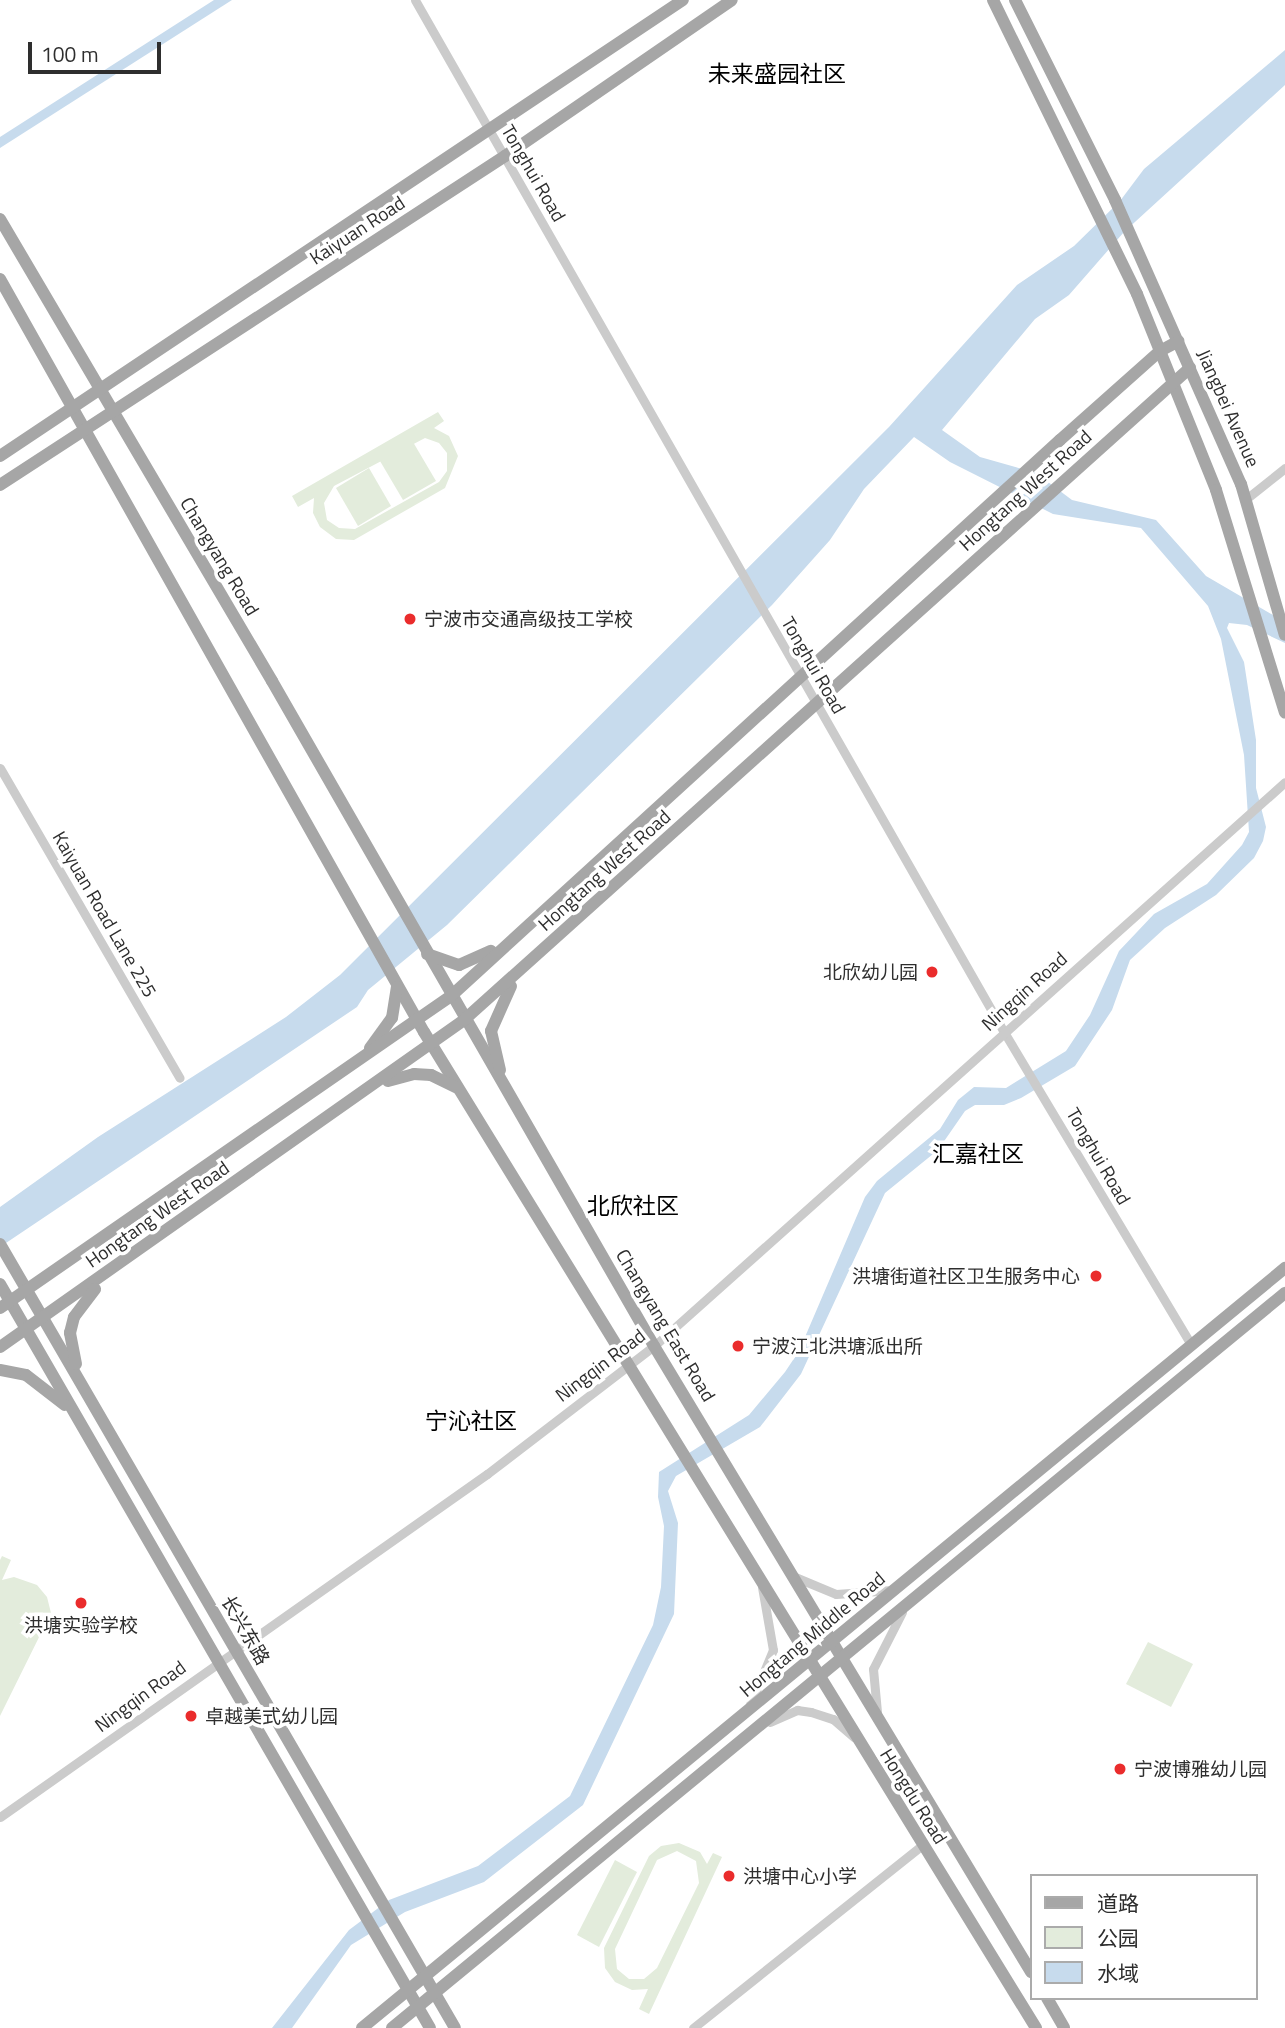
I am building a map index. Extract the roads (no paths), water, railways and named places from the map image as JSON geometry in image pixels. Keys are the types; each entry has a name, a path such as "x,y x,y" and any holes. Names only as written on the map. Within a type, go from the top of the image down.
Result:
{"main road":[{"name":"Kaiyuan Road","path":"0,457 488,127 683,0"},
{"name":"Kaiyuan Road","path":"0,485 505,156 732,0"},
{"name":"Jiangbei Avenue","path":"993,0 1115,248 1173,382 1216,490 1285,713"},
{"name":"Jiangbei Avenue","path":"1015,0 1115,200 1191,368 1246,499 1285,635"},
{"name":"Changyang Road","path":"0,219 425,951"},
{"path":"0,279 432,1044 631,1363 761,1582"},
{"name":"Hongtang West Road","path":"5,1305 451,996 1160,351 1179,341"},
{"name":"Hongtang West Road","path":"0,1347 44,1319 464,1020 1191,368"},
{"path":"425,951 447,963 467,963 515,936"},
{"name":"Changyang East Road","path":"425,951 654,1346 794,1576"},
{"path":"518,1112 496,1061 491,1031 501,1000 533,959"},
{"path":"354,1064 392,1018 398,998 394,978"},
{"path":"371,1087 414,1073 443,1078 462,1092"},
{"name":"长兴东路","path":"2,1247 455,2028"},
{"path":"83,1387 72,1350 74,1317 114,1268"},
{"name":"Hongtang Middle Road","path":"362,2028 1285,1268"},
{"path":"0,1284 5,1305 26,1329 216,1663 430,2028"},
{"name":"Hongtang Middle Road","path":"392,2028 1285,1293"},
{"path":"0,1370 26,1375 74,1412"},
{"name":"Hongdu Road","path":"794,1576 1030,1970"},
{"name":"Hongdu Road","path":"761,1582 1036,2028"},
{"path":"1048,2000 1064,2028"}],"street":[{"name":"Tonghui Road","path":"415,0 1004,1032 1191,1344"},
{"path":"1246,499 1285,468"},
{"name":"Kaiyuan Road Lane 225","path":"0,768 180,1078"},
{"name":"Ningqin Road","path":"0,1817 490,1472 654,1346 1285,782"},
{"path":"794,1576 836,1594 897,1588"},
{"path":"746,1714 773,1650 761,1582"},
{"path":"878,1716 873,1669 885,1638 907,1605"},
{"path":"759,1728 785,1714 811,1712 833,1719 857,1740"},
{"path":"694,2028 922,1845"}],"water":[{"path":"214,0 232,0 0,148 0,137"},
{"path":"1285,50 1285,85 1124,232 1069,295 1035,319 942,430 980,457 1036,473 1072,500 1156,520 1206,576 1285,622 1285,643 1247,625 1229,623 1227,628 1244,662 1256,740 1256,788 1266,827 1263,841 1254,858 1216,895 1165,928 1130,960 1112,1010 1075,1066 1004,1105 975,1105 965,1111 938,1150 885,1193 801,1374 760,1427 676,1476 668,1491 678,1523 674,1614 583,1805 484,1882 405,1912 351,1945 292,2028 272,2028 349,1930 389,1900 478,1866 570,1796 653,1625 661,1587 664,1526 658,1497 659,1472 749,1415 785,1372 799,1351 865,1197 877,1181 940,1129 958,1100 974,1087 1006,1088 1066,1051 1090,1015 1119,951 1154,914 1207,884 1242,845 1249,832 1244,755 1221,639 1208,606 1141,528 1053,514 950,462 914,437 864,489 830,540 772,605 447,925 368,990 357,1007 0,1247 0,1207 98,1137 286,1017 340,975 889,427 1017,285 1074,246 1120,201 1144,169"}],"place":[{"name":"宁波市交通高级技工学校","path":"410,619"},
{"name":"北欣幼儿园","path":"932,972"},
{"name":"洪塘街道社区卫生服务中心","path":"1096,1276"},
{"name":"宁波江北洪塘派出所","path":"738,1346"},
{"name":"洪塘实验学校","path":"81,1603"},
{"name":"卓越美式幼儿园","path":"191,1716"},
{"name":"宁波博雅幼儿园","path":"1120,1769"},
{"name":"洪塘中心小学","path":"729,1876"}],"district":[{"name":"未来盛园社区","path":"777,74"},
{"name":"汇嘉社区","path":"978,1154"},
{"name":"北欣社区","path":"633,1206"},
{"name":"宁沁社区","path":"471,1421"}]}
